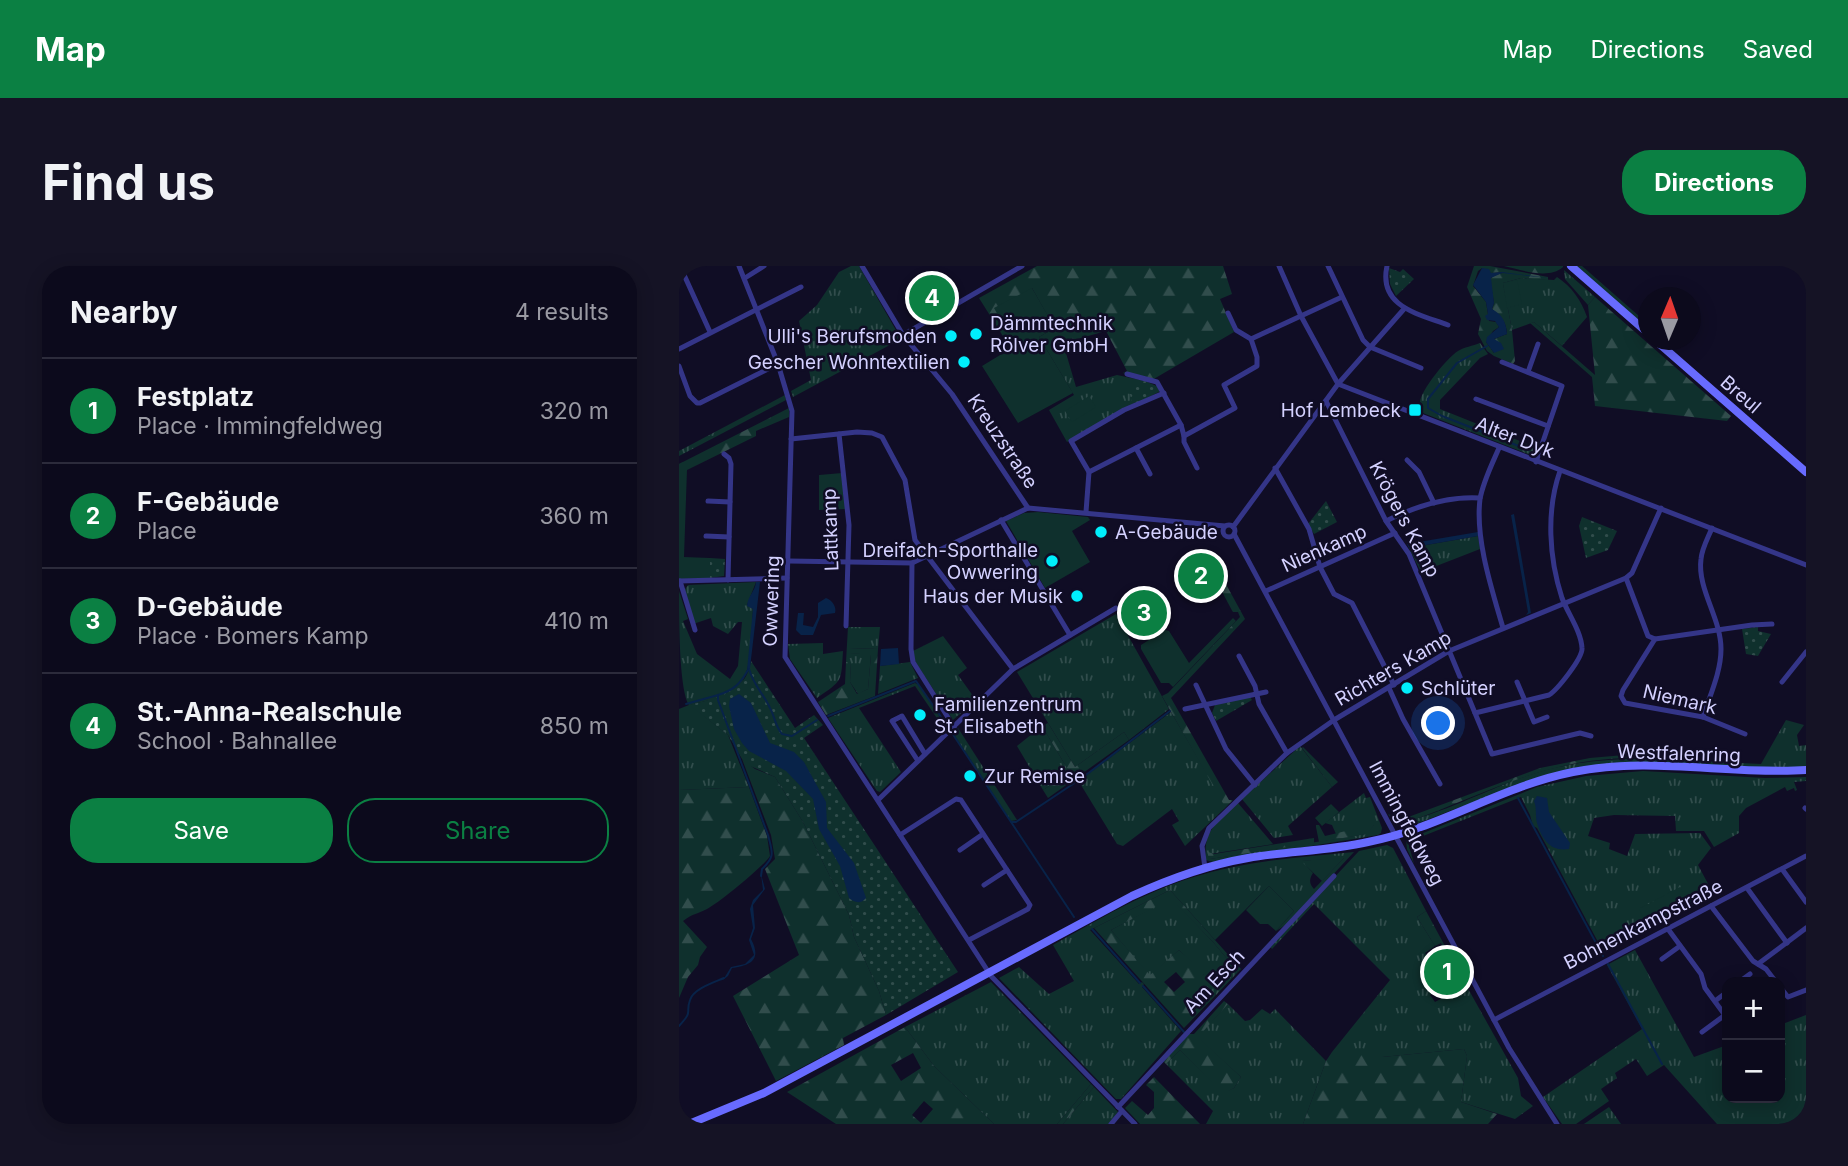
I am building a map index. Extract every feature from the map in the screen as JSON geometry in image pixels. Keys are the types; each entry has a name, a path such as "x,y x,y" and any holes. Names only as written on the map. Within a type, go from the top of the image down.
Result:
{"street":[{"path":"680,266 710,332"},
{"name":"Owwering","path":"739,266 758,309 791,400 785,657 989,971"},
{"path":"745,278 764,266"},
{"name":"Kreuzstraße","path":"863,266 903,335 952,394 1028,508 1224,526"},
{"path":"1005,266 1010,273"},
{"path":"903,335 1022,266"},
{"path":"1279,266 1301,316 1338,384"},
{"path":"1328,266 1363,340 1370,347 1421,368"},
{"path":"1388,266 1387,286 1404,309 1448,325"},
{"path":"1571,266 1638,324"},
{"path":"679,349 801,287"},
{"path":"1251,339 1342,297"},
{"path":"1233,530 1228,525 1224,526 1223,532 1230,537 1275,468 1338,384 1404,309"},
{"path":"1184,436 1235,408 1224,385 1257,366 1251,339 1236,330 1228,313"},
{"path":"1528,372 1538,344"},
{"name":"Breul","path":"1666,350 1806,472"},
{"path":"1501,362 1562,386 1535,462"},
{"path":"679,366 690,396 700,403 778,364"},
{"path":"1127,374 1157,382 1181,425 1184,442 1198,468"},
{"name":"Alter Dyk","path":"1338,384 1806,565"},
{"path":"1086,512 1089,472 1071,441 1124,410 1164,393"},
{"path":"1476,399 1549,426"},
{"name":"Krögers Kamp","path":"1326,401 1386,521 1409,554 1492,754 1580,733 1591,736"},
{"path":"1089,472 1181,425"},
{"path":"791,439 872,433 882,437 905,480 915,540 1013,669"},
{"name":"Lattkamp","path":"839,434 849,525 846,626"},
{"path":"1136,448 1150,474"},
{"path":"1499,448 1481,498 1479,514 1486,564 1503,628"},
{"path":"724,454 731,464 728,580"},
{"path":"1406,460 1419,472 1434,503"},
{"path":"1275,468 1309,530 1320,567 1337,597 1352,603 1392,687 1403,719 1440,784"},
{"path":"1475,713 1549,695 1581,655 1581,643 1562,597 1551,529 1551,503 1560,471"},
{"path":"1386,521 1405,511 1434,503 1466,497 1481,498"},
{"path":"708,502 730,502"},
{"path":"789,561 912,564 1028,508"},
{"path":"1661,508 1632,572 1626,578 1648,636 1655,639 1772,624"},
{"path":"1001,520 1070,635"},
{"path":"1703,717 1721,647 1700,566 1701,555 1712,528"},
{"name":"Immingfeldweg","path":"1233,530 1494,1020 1525,1076 1557,1124"},
{"name":"Nienkamp","path":"1266,591 1395,533"},
{"path":"706,536 729,537"},
{"path":"912,564 913,662 954,727"},
{"path":"695,630 679,581 787,578"},
{"name":"Richters Kamp","path":"1205,868 1202,846 1206,832 1287,754 1334,720 1449,651 1626,578"},
{"path":"878,800 1013,669 1116,608"},
{"name":"Niemark","path":"1655,639 1621,696 1625,703 1703,717 1745,734"},
{"path":"1783,682 1806,652"},
{"path":"1239,656 1259,704 1287,754"},
{"path":"1517,682 1534,722"},
{"path":"1196,685 1226,749 1255,785"},
{"path":"1185,709 1266,692"},
{"path":"918,761 892,720 902,716 925,754"},
{"path":"1524,725 1547,717"},
{"name":"Westfalenring","path":"689,1124 741,1103 796,1076 989,971 1170,879 1247,858 1341,848 1395,836 1529,784 1587,769 1653,765 1759,771 1806,770"},
{"path":"900,835 956,799 961,800 1030,905 1028,909 969,940"},
{"path":"960,850 983,834"},
{"name":"Bohnenkampstraße","path":"1494,1020 1806,856"},
{"path":"1782,869 1806,902"},
{"path":"983,885 1007,870"},
{"name":"Am Esch","path":"1111,1124 1120,1109 1333,876"},
{"path":"1747,888 1787,943"},
{"path":"1711,906 1753,961 1766,969 1772,977"},
{"path":"1758,964 1806,928"},
{"path":"1668,929 1701,974 1705,988 1722,1011"},
{"path":"1663,959 1680,946"},
{"path":"989,971 1135,1124"},
{"path":"1746,977 1750,974"},
{"path":"1785,993 1788,997 1806,990"},
{"path":"1715,1001 1722,996"},
{"path":"1702,1032 1722,1019"}],"green space":[{"path":"851,266 859,266 901,339 793,397 791,391 811,380 799,321 817,305 839,272"},
{"path":"1037,266 1223,266 1232,294 1220,299 1234,332 1152,380 1123,373 1127,371 1106,331 1063,343 1032,288 1015,344 1011,349 979,298"},
{"path":"1474,266 1490,266 1548,277 1548,280 1521,278 1503,283 1512,330 1513,364 1487,351 1478,334 1481,319 1467,287","holes":["1482,268 1491,273 1505,272 1493,276 1490,280 1494,303 1492,309 1504,322 1507,334 1494,339 1494,353 1486,342 1499,327 1496,322 1489,321 1486,302 1473,286 1478,271"]},
{"path":"1504,266 1563,267 1550,273 1542,273"},
{"path":"1577,266 1582,266 1638,315 1638,320"},
{"path":"1389,268 1400,272 1403,269 1414,279 1396,296 1390,284"},
{"path":"1564,270 1595,297 1588,305 1565,279"},
{"path":"1557,277 1575,294 1587,317 1562,346 1534,322 1512,330 1503,283 1521,278 1554,280"},
{"path":"1517,280 1522,304 1507,308 1503,283"},
{"path":"1032,288 1055,328 1039,337 1073,393 1018,423 982,366 1014,344 994,308"},
{"path":"1595,297 1638,335 1638,350 1656,350 1731,416 1727,421 1595,406 1592,377 1530,323 1534,322 1595,375 1588,305"},
{"path":"1055,328 1063,343 1076,387 1117,375 1145,381 1133,405 1067,442 1049,410 1074,395 1039,337"},
{"path":"1480,343 1488,354 1480,358 1440,400 1440,409 1537,448 1533,456 1423,413 1421,397 1441,367 1458,351"},
{"path":"1145,381 1159,387 1159,392 1133,405 1128,388"},
{"path":"785,395 786,400 679,456 679,451"},
{"path":"1089,396 1096,407 1072,422 1065,411"},
{"path":"789,408 789,417 756,431 756,436 687,470 683,470 679,464"},
{"path":"683,462 683,470 687,470 684,557 710,558 710,578 679,579 679,464"},
{"path":"842,473 846,509 819,510 819,475"},
{"path":"1326,501 1337,522 1314,534 1308,524"},
{"path":"1024,513 1088,517 1090,520 1072,531 1090,562 1045,588 1006,521"},
{"path":"1582,517 1617,531 1608,550 1586,558 1579,526"},
{"path":"1478,536 1480,549 1421,572 1409,548"},
{"path":"1211,551 1210,555 1245,619 1171,698 1229,800 1233,800 1224,809 1162,696 1168,693 1240,617 1238,612 1233,612 1210,565 1206,554"},
{"path":"710,558 725,559 724,576 710,578"},
{"path":"756,582 747,605 753,609 750,654 745,677 733,692 690,705 728,735 749,787 679,790 679,709 689,705 681,669 679,591 688,619 683,621 697,654 730,679 738,666 742,622 738,622 728,634 713,626 711,618 693,624 683,592 688,585"},
{"path":"1116,614 1169,709 1129,740 1124,732 1075,767 1017,672"},
{"path":"1233,618 1236,621 1173,687 1169,683 1161,683 1141,649 1141,645 1165,630 1169,631 1189,663"},
{"path":"848,627 880,627 878,649 850,648 850,653 871,654 868,689 858,694 850,682 851,662 846,662"},
{"path":"1758,627 1758,631 1771,634 1758,656 1746,654 1742,629"},
{"path":"943,636 967,668 958,675 976,700 953,720 915,661 913,651"},
{"path":"823,643 823,654 843,651 842,669 836,683 817,698 790,659 788,644"},
{"path":"850,648 878,649 875,696 826,715 818,702 845,684 846,662 851,662 850,682 857,694 868,689 871,655 850,653"},
{"path":"751,661 795,728 814,715 823,725 804,738 958,972 886,1015 879,991 854,937 849,915 803,822 775,777 748,765 728,735 689,705 719,697 736,688 748,672"},
{"path":"910,662 918,678 878,694 880,666"},
{"path":"915,683 919,685 947,728 945,730 915,686 859,708 901,772 880,792 877,791 828,718"},
{"path":"1250,697 1252,700 1216,721 1212,713 1215,705"},
{"path":"1171,712 1225,805 1224,809 1185,846 1172,825 1179,821 1172,809 1123,846 1117,844 1081,785 1075,780 1080,776 1083,778"},
{"path":"1786,720 1804,725 1797,735 1799,746 1806,745 1806,768 1605,765 1460,807 1406,828 1396,825 1388,814 1400,821 1412,820 1518,779 1579,763 1668,759 1761,764"},
{"path":"1048,723 1075,767 1124,732 1129,740 1048,798 1043,790 1070,773 1042,726"},
{"path":"1042,726 1070,773 1043,790 1017,746"},
{"path":"958,728 1017,820 1011,821 953,733"},
{"path":"1300,746 1332,787 1288,826 1293,835 1274,838 1242,799"},
{"path":"1303,747 1338,782 1332,787"},
{"path":"1666,754 1681,758 1621,758 1577,763 1524,777 1410,821 1402,821 1388,814 1403,819 1540,768 1590,758"},
{"path":"742,759 755,769 775,777 803,822 849,915 854,937 879,991 886,1015 843,1038 844,1045 776,1081 733,996 799,955 765,869 775,859 771,835"},
{"path":"1643,771 1765,778 1806,777 1806,781 1794,782 1795,791 1794,788 1787,791 1785,787 1746,808 1739,816 1739,833 1714,847 1704,831 1676,831 1675,816 1614,815 1594,818 1588,836 1610,843 1609,849 1627,856 1635,834 1700,833 1711,848 1698,865 1714,895 1604,953 1537,828 1533,826 1521,797 1408,842 1414,864 1407,849 1406,840 1537,787 1586,776"},
{"path":"749,787 767,836 770,856 721,899 683,921 707,947 688,977 679,998 679,790"},
{"path":"1364,793 1366,798 1370,797 1382,828 1378,835 1213,862 1206,860 1209,834 1238,803 1273,844 1210,854 1210,859 1366,834 1374,825 1336,834 1332,825 1325,823"},
{"path":"1331,804 1339,812 1322,826 1315,818"},
{"path":"1375,824 1367,834 1319,842 1316,827 1319,825 1325,836"},
{"path":"1314,838 1314,843 1210,859 1208,852 1214,854"},
{"path":"1387,845 1393,848 1426,911 1417,917 1435,946 1425,953 1445,985 1430,995 1435,1002 1466,985 1518,1078 1521,1096 1533,1106 1515,1119 1461,1102 1467,1056 1464,1049 1382,1057 1332,1052 1390,980 1314,904 1272,949 1270,946 1359,851"},
{"path":"1354,852 1287,924 1276,931 1294,911 1269,886 1215,940 1170,890 1090,930 1139,984 1144,984 1142,987 1181,1031 1121,1099 1116,1099 999,978 1019,967 1049,994 1074,981 1053,945 1139,899 1175,883 1233,867","holes":["1344,858 1314,889 1310,881 1313,873 1302,861"]},
{"path":"1345,857 1322,881 1301,861"},
{"path":"1269,886 1294,911 1276,931 1268,924 1260,924 1246,910"},
{"path":"1680,887 1691,906 1648,927 1639,909"},
{"path":"1170,890 1241,969 1238,972 1171,899 1111,930 1150,975 1179,950 1205,973 1200,979 1216,995 1184,1028 1094,928","holes":["1176,972 1185,982 1174,992 1164,982"]},
{"path":"1171,898 1238,972 1216,995 1199,979 1204,974 1179,950 1150,976 1111,930"},
{"path":"1426,911 1459,972 1457,973 1441,943 1435,946 1417,917"},
{"path":"1635,950 1694,1057 1722,1047 1722,1103 1785,1103 1785,1023 1806,1015 1806,1124 1717,1124 1664,1065 1647,1076 1636,1059 1615,1073 1617,1078 1601,1089 1609,1101 1576,1124 1562,1124 1543,1097 1642,1029 1607,965"},
{"path":"991,982 1091,1084 1057,1124 994,1124 934,1066 905,1027"},
{"path":"1224,1001 1228,1004 1198,1037 1241,1077 1234,1088 1223,1094 1180,1050 1166,1064 1163,1061 1189,1034 1194,1034"},
{"path":"1228,1004 1245,1021 1262,1009 1270,1014 1275,1009 1326,1061 1303,1124 1206,1124 1213,1111 1166,1064 1180,1050 1223,1093 1234,1088 1241,1077 1197,1037"},
{"path":"905,1027 934,1066 994,1124 836,1124 787,1092","holes":["913,1053 921,1068 901,1081 891,1065","924,1101 933,1109 921,1123 912,1115"]},
{"path":"1464,1049 1467,1056 1461,1102 1497,1114 1488,1124 1303,1124 1326,1061 1332,1052 1380,1050 1382,1057"},
{"path":"1154,1077 1200,1124 1140,1124 1125,1108 1132,1101 1148,1115 1154,1108 1154,1092 1146,1085"},
{"path":"1091,1084 1094,1087 1063,1124 1057,1124"},
{"path":"1094,1087 1118,1112 1109,1124 1063,1124"},
{"path":"1609,1107 1621,1124 1584,1124"}],"water":[{"path":"1482,268 1489,269 1491,273 1502,272 1548,278 1502,273 1491,278 1494,303 1492,309 1503,319 1507,334 1494,339 1501,343 1504,349 1494,353 1486,342 1487,337 1499,327 1495,321 1487,320 1486,302 1473,285"},
{"path":"1514,514 1531,613 1526,615 1528,612 1511,515"},
{"path":"1478,532 1478,536 1409,548 1407,544"},
{"path":"756,582 760,582 750,668 747,670 753,609 747,606"},
{"path":"826,598 833,604 835,613 821,615 813,635 801,635 796,630 798,613 804,613 803,625 813,627 818,617 818,603"},
{"path":"898,648 899,664 880,666 881,649"},
{"path":"739,694 751,703 770,743 794,752 804,762 826,802 827,828 854,863 866,898 862,901 856,902 849,898 840,866 819,829 813,799 786,771 749,751 742,743 734,729 729,706 730,699"},
{"path":"1537,796 1547,798 1549,812 1570,843 1569,849 1552,847 1542,835 1537,823 1534,801"},
{"path":"761,874 765,889 753,905 755,928 751,939 755,957 745,965 732,968 723,980 731,967 745,964 754,955 749,940 753,928 750,909 753,900 763,890"}],"waterway":[{"path":"1487,346 1457,363 1428,399 1428,408 1529,450"},
{"path":"749,669 782,734 792,736 817,720"},
{"path":"748,670 736,686 718,695 718,700 771,846 771,857 762,869 761,876"},
{"path":"828,716 916,681 948,727"},
{"path":"686,704 718,695"},
{"path":"1082,778 1170,711"},
{"path":"952,733 1074,917"},
{"path":"1012,822 1016,822 1076,782"},
{"path":"1518,798 1603,956"},
{"path":"1092,929 1140,983"},
{"path":"1608,964 1662,1064"},
{"path":"679,1026 688,1014 695,992 724,978"},
{"path":"1143,986 1184,1032"}],"place":[{"name":"St.-Anna-Realschule","path":"932,298"},
{"name":"Dämmtechnik Rölver GmbH","path":"976,334"},
{"name":"Ulli's Berufsmoden","path":"951,336"},
{"name":"Gescher Wohntextilien","path":"964,362"},
{"name":"Hof Lembeck","path":"1415,410"},
{"name":"A-Gebäude","path":"1101,532"},
{"name":"Dreifach-Sporthalle Owwering","path":"1052,561"},
{"name":"F-Gebäude","path":"1201,576"},
{"name":"Haus der Musik","path":"1077,596"},
{"name":"D-Gebäude","path":"1144,613"},
{"name":"Schlüter","path":"1407,688"},
{"name":"Familienzentrum St. Elisabeth","path":"920,715"},
{"name":"Zur Remise","path":"970,776"},
{"name":"Festplatz","path":"1447,972"}]}
